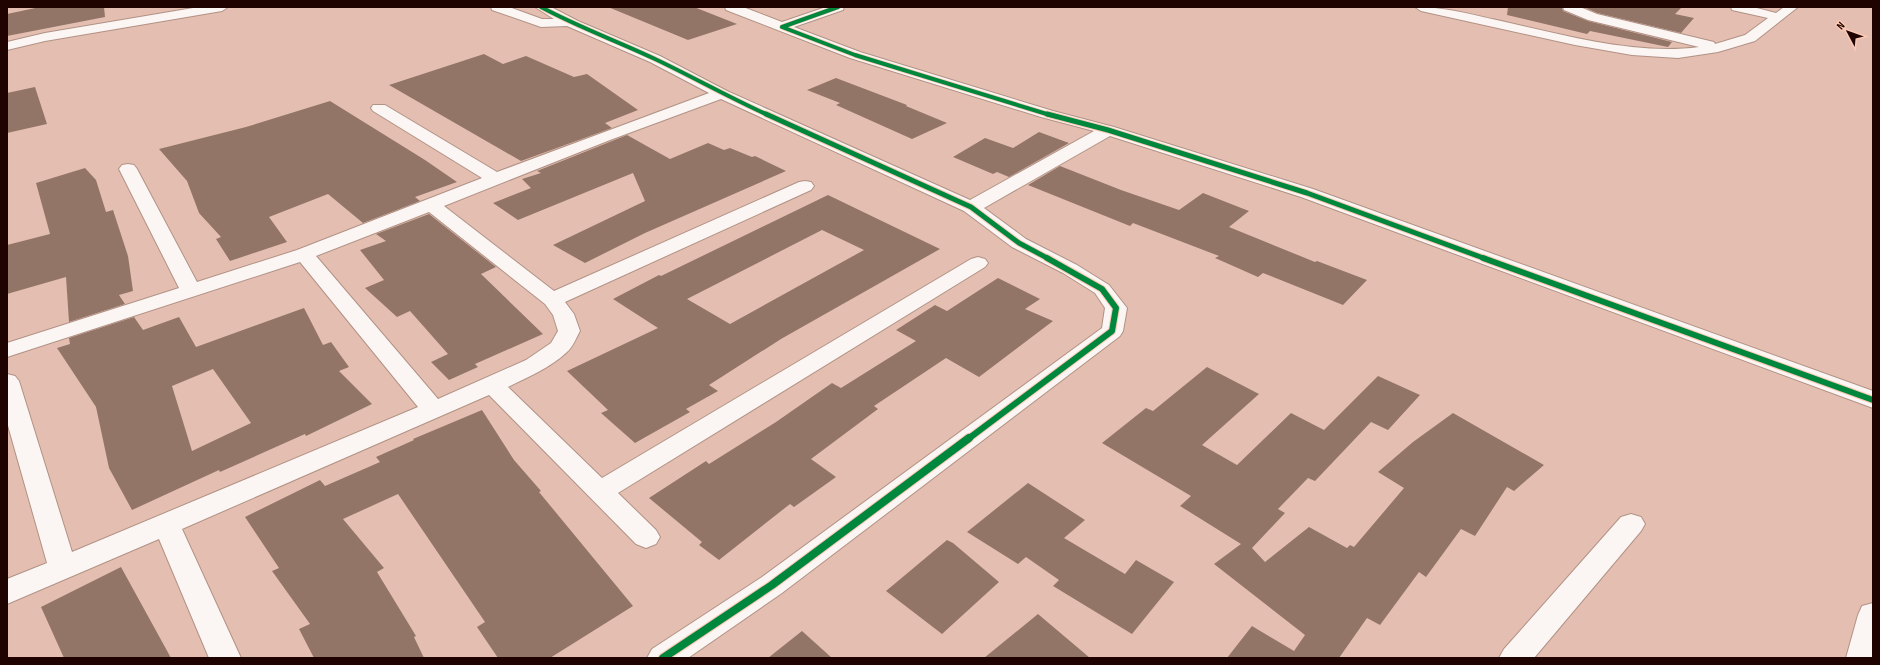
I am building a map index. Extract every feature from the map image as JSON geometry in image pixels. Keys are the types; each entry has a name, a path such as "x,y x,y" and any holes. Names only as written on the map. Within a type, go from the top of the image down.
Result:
{"street":[{"path":"7,46 45,37 222,7"},
{"path":"497,7 541,23 573,24"},
{"path":"541,7 573,24 655,59 722,94 971,207 1020,244 1070,269 1102,289 1116,308 1112,331 772,585 663,658"},
{"path":"731,7 855,55 1047,114 1108,130 1307,193 1873,400"},
{"path":"782,27 838,7"},
{"path":"1421,7 1575,41 1632,51 1678,54 1718,48 1750,38 1792,7"},
{"path":"1569,7 1593,17 1718,48"},
{"path":"1737,7 1778,17"},
{"path":"7,350 304,254 660,115 722,94"},
{"path":"379,108 496,179"},
{"path":"971,207 1108,130"},
{"path":"128,169 191,291"},
{"path":"552,300 805,186"},
{"path":"7,592 492,385 534,365 560,347 569,331 563,314 552,300 432,205"},
{"path":"304,254 434,410"},
{"path":"599,492 978,263"},
{"path":"7,380 63,568"},
{"path":"492,385 646,538"},
{"path":"166,524 225,658"},
{"path":"1515,658 1631,524"},
{"path":"1862,658 1873,615"}],"building":[{"path":"40,7 104,7 105,17 7,36 7,14"},
{"path":"608,7 694,7 737,24 688,40"},
{"path":"1508,7 1562,7 1563,11 1588,21 1672,42 1668,47 1590,31 1587,34 1507,15"},
{"path":"1584,7 1682,7 1675,14 1694,18 1681,33 1597,13"},
{"path":"484,54 503,64 526,56 574,77 587,74 638,110 605,123 612,128 521,161 389,85"},
{"path":"836,78 907,105 906,106 947,123 912,139 836,105 840,103 807,90"},
{"path":"35,87 47,124 7,133 7,93"},
{"path":"330,101 425,160 457,182 415,197 420,201 363,223 328,194 269,217 287,242 230,261 216,239 221,237 199,213 187,181 159,149 246,127"},
{"path":"1039,132 1069,143 1009,177 997,172 993,174 953,157 985,138 1013,148"},
{"path":"627,135 670,159 708,143 724,150 730,148 752,157 755,156 786,171 645,233 585,263 553,245 645,201 633,173 518,220 493,203 531,188 522,179 541,173 537,171"},
{"path":"1060,166 1121,190 1179,210 1203,193 1249,211 1229,227 1315,262 1317,261 1367,280 1343,305 1263,273 1258,277 1215,258 1219,256 1133,223 1130,226 1028,185"},
{"path":"85,168 96,180 106,212 113,210 128,256 133,291 119,295 125,304 69,322 66,277 7,294 7,245 50,234 36,183"},
{"path":"828,195 940,249 781,339 709,385 718,391 686,409 690,412 635,443 601,413 608,410 567,371 658,328 613,299 659,275 661,276","holes":["822,230 864,250 730,324 687,299"]},
{"path":"429,214 496,267 481,274 543,334 475,364 478,367 449,380 431,362 448,354 410,311 397,317 365,288 384,280 360,250 386,241 376,234"},
{"path":"998,278 1040,299 1025,309 1053,321 979,377 946,358 874,406 878,409 811,459 836,477 794,507 790,504 719,560 699,545 702,542 649,498 706,461 709,464 776,422 832,383 841,388 916,341 896,330 935,305 947,311"},
{"path":"304,308 323,345 331,342 349,367 339,371 372,404 306,436 305,434 220,472 219,470 132,510 109,468 96,407 57,348 70,344 69,338 134,317 143,330 179,317 196,347","holes":["213,369 251,423 192,451 172,386"]},
{"path":"1207,367 1259,394 1202,445 1237,465 1291,413 1324,430 1378,376 1420,395 1388,430 1371,422 1315,481 1308,478 1278,509 1285,513 1252,548 1265,562 1309,527 1347,548 1350,545 1354,547 1404,488 1378,472 1413,442 1453,413 1544,465 1514,491 1507,487 1475,536 1461,529 1426,577 1419,572 1380,625 1367,618 1339,658 1227,658 1252,626 1294,651 1305,635 1214,564 1241,544 1180,506 1191,496 1102,443 1146,408 1153,411"},
{"path":"482,410 514,460 541,491 539,492 633,606 550,658 498,658 477,627 485,622 398,494 343,519 384,568 377,572 416,636 414,637 424,658 314,658 299,629 310,624 272,571 279,568 245,517 320,480 325,486 380,462 376,457 414,440 413,439"},
{"path":"1028,483 1085,520 1064,538 1125,574 1136,560 1174,582 1132,634 1053,586 1059,580 1026,557 1018,564 967,532"},
{"path":"947,540 953,543 999,582 942,634 886,591"},
{"path":"121,567 171,658 64,658 41,607"},
{"path":"1038,614 1090,658 984,658"},
{"path":"802,631 832,658 768,658"}],"cycle path":[{"path":"541,7 573,24 655,59 722,94 971,207 1019,243 1070,269 1102,289 1116,308 1112,331 772,585 663,658"},
{"path":"838,7 782,27 855,55 1047,114 1108,130 1307,193 1873,400"}]}
